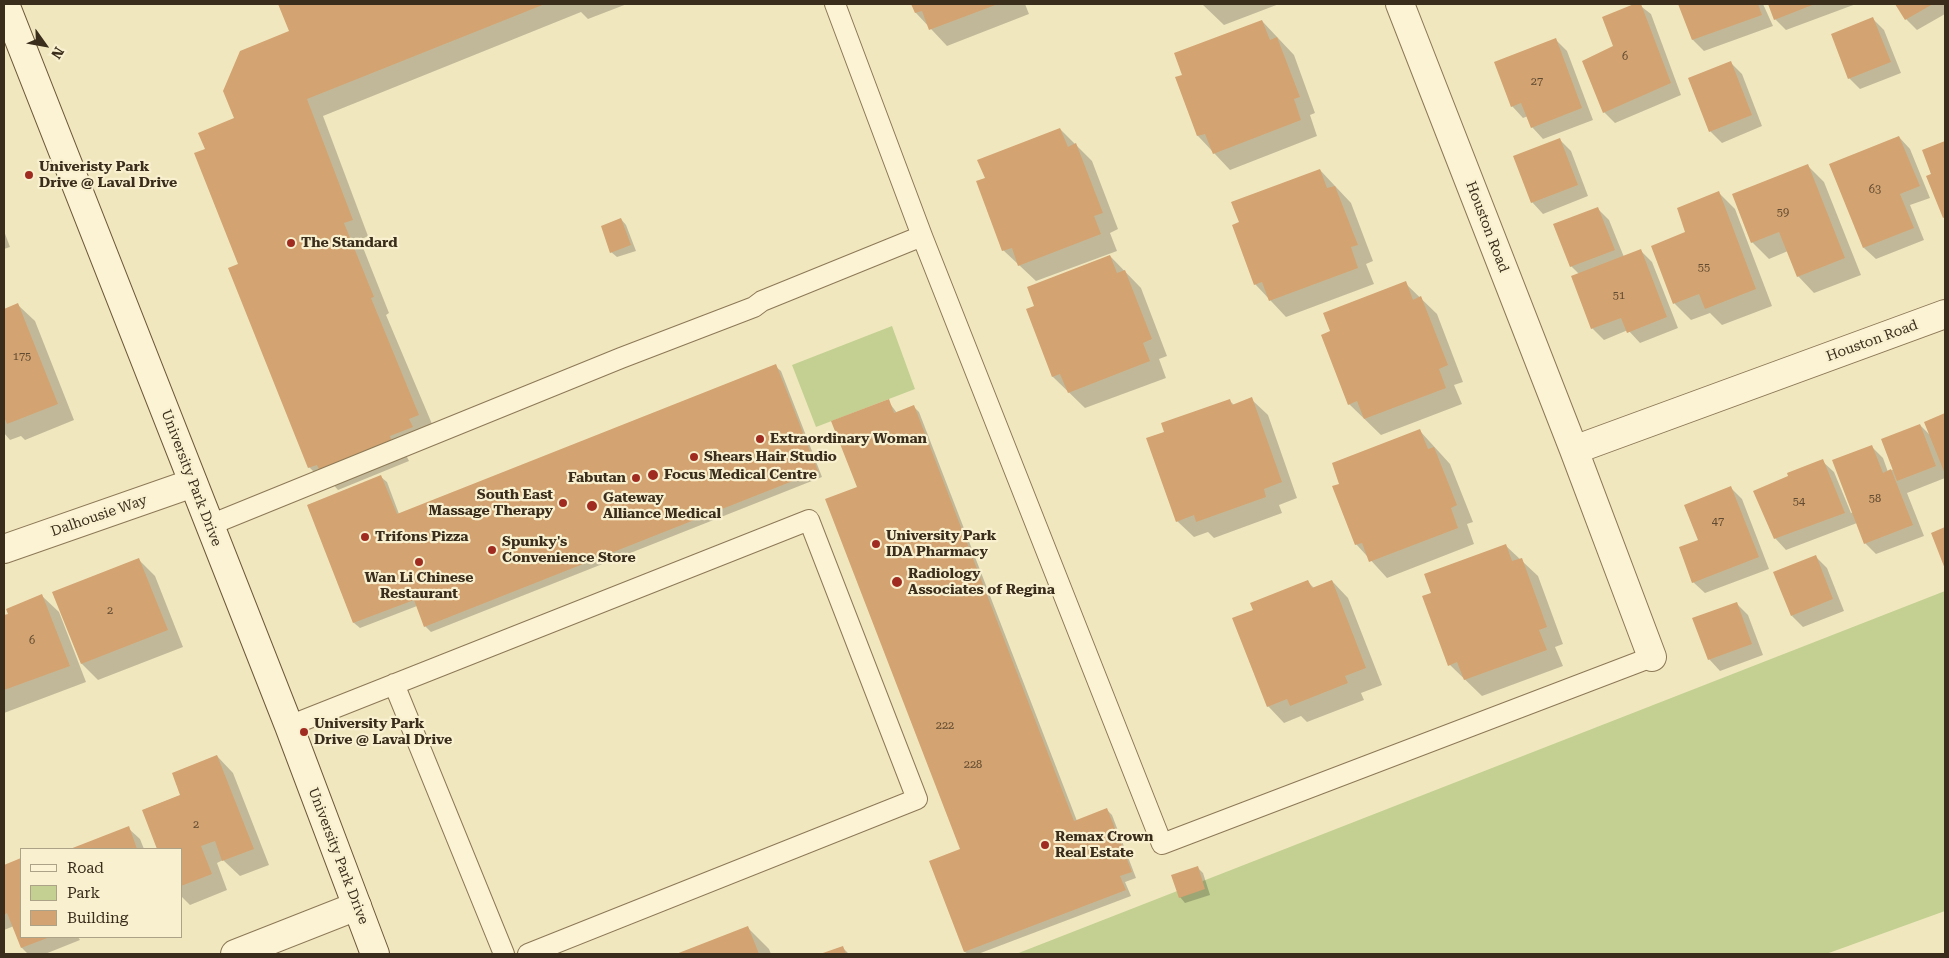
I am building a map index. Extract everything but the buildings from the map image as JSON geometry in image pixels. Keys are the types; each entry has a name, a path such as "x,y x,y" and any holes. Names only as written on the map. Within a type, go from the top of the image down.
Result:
{"street":[{"name":"University Park Drive","path":"5,4 289,726 375,954"},
{"name":"Houston Road","path":"1400,4 1574,450 1652,657"},
{"name":"Houston Road","path":"1574,450 1945,314"},
{"name":"Dalhousie Way","path":"4,549 193,483"},
{"path":"235,954 357,906"}],"lane":[{"path":"835,4 922,236 1162,844 1652,657"},
{"path":"210,525 612,361 754,307 762,301 922,236"},
{"path":"289,726 810,520 917,799 528,954"},
{"path":"394,684 504,954"}],"green space":[{"path":"892,326 915,389 816,427 792,365"},
{"path":"1945,591 1945,911 1826,954 1016,954"}],"place":[{"name":"Univeristy Park Drive @ Laval Drive","path":"29,175"},
{"name":"The Standard","path":"291,243"},
{"name":"Extraordinary Woman","path":"760,439"},
{"name":"Shears Hair Studio","path":"694,457"},
{"name":"Focus Medical Centre","path":"653,475"},
{"name":"Fabutan","path":"636,478"},
{"name":"South East Massage Therapy","path":"563,503"},
{"name":"Gateway Alliance Medical","path":"592,506"},
{"name":"Trifons Pizza","path":"365,537"},
{"name":"University Park IDA Pharmacy","path":"876,544"},
{"name":"Spunky's Convenience Store","path":"492,550"},
{"name":"Wan Li Chinese Restaurant","path":"419,562"},
{"name":"Radiology Associates of Regina","path":"897,582"},
{"name":"University Park Drive @ Laval Drive","path":"304,732"},
{"name":"Remax Crown Real Estate","path":"1045,845"}]}
